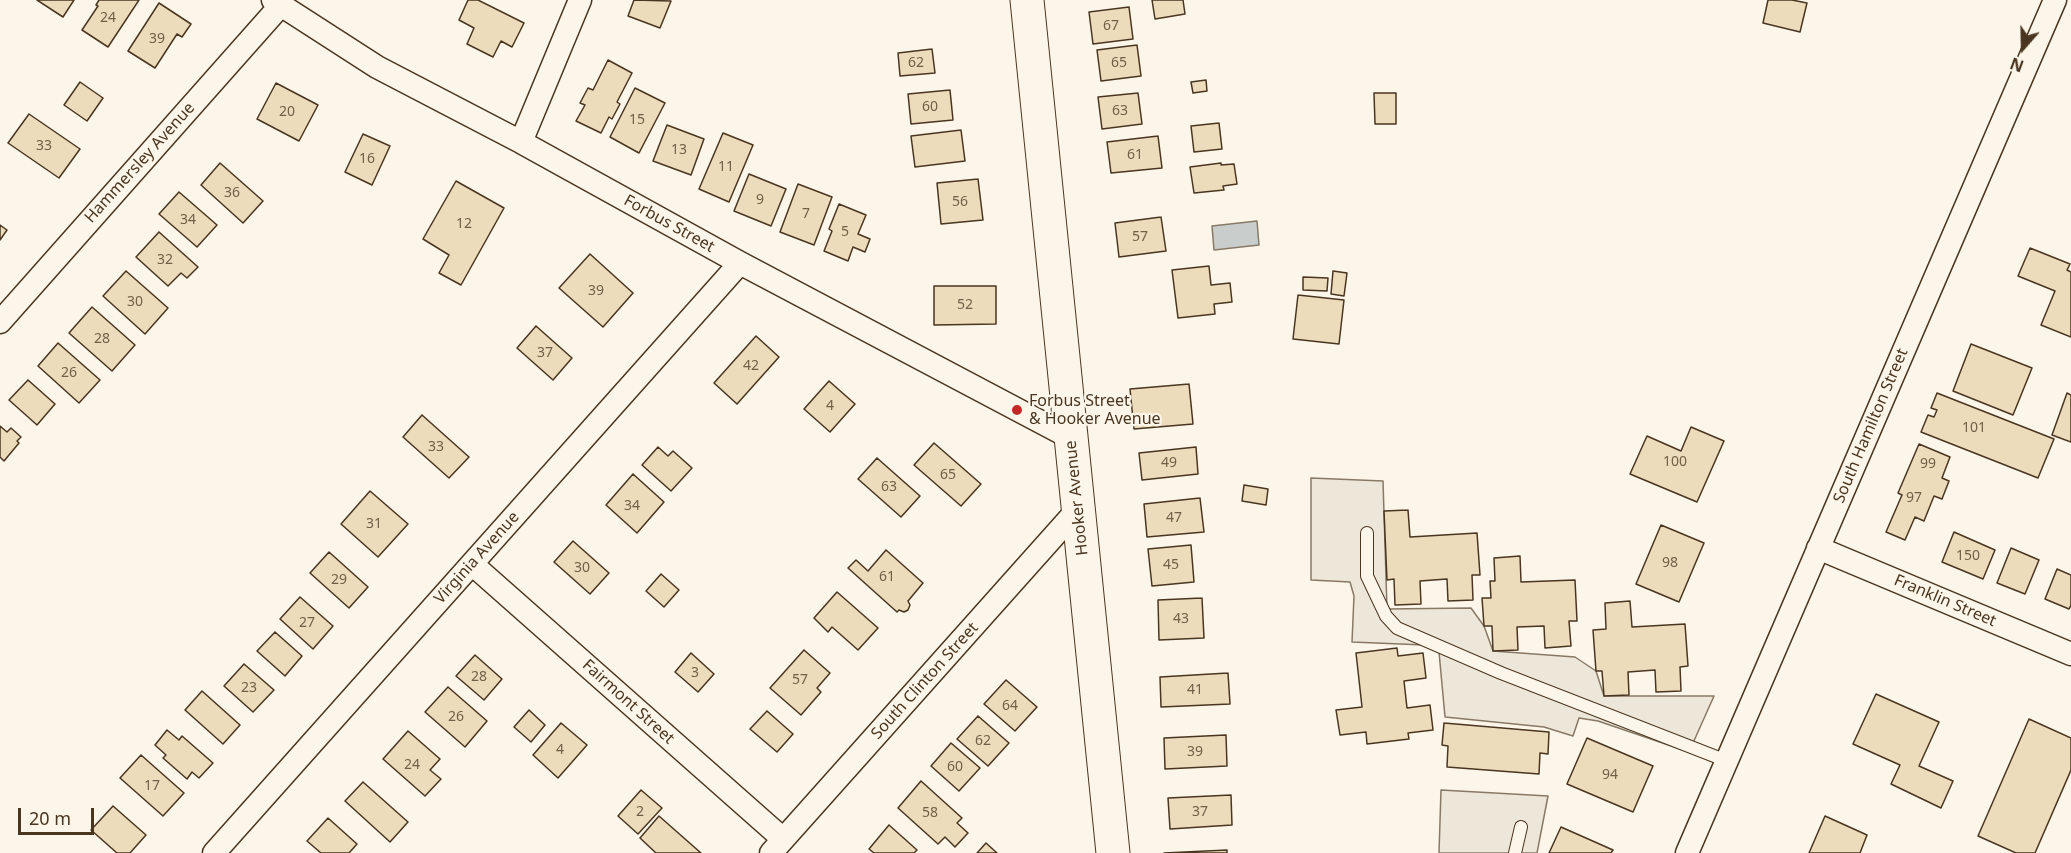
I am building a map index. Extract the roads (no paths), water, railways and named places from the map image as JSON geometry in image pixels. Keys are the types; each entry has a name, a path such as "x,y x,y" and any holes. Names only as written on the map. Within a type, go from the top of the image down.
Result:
{"street":[{"path":"521,142 580,0"},
{"name":"Hooker Avenue","path":"1027,0 1113,853"},
{"name":"South Hamilton Street","path":"1687,853 2055,0"},
{"name":"Forbus Street","path":"277,3 377,67 1071,438"},
{"name":"Hammersley Avenue","path":"0,322 277,3"},
{"name":"Virginia Avenue","path":"214,853 740,263"},
{"name":"South Clinton Street","path":"777,846 1078,509"},
{"name":"Franklin Street","path":"1818,548 2071,654"},
{"name":"Fairmont Street","path":"472,564 777,846"}],"lane":[{"path":"1367,533 1368,576 1386,616 1397,628 1501,674 1727,760"},
{"path":"1515,853 1521,826"}],"place":[{"name":"Forbus Street & Hooker Avenue","path":"1017,410"}]}
